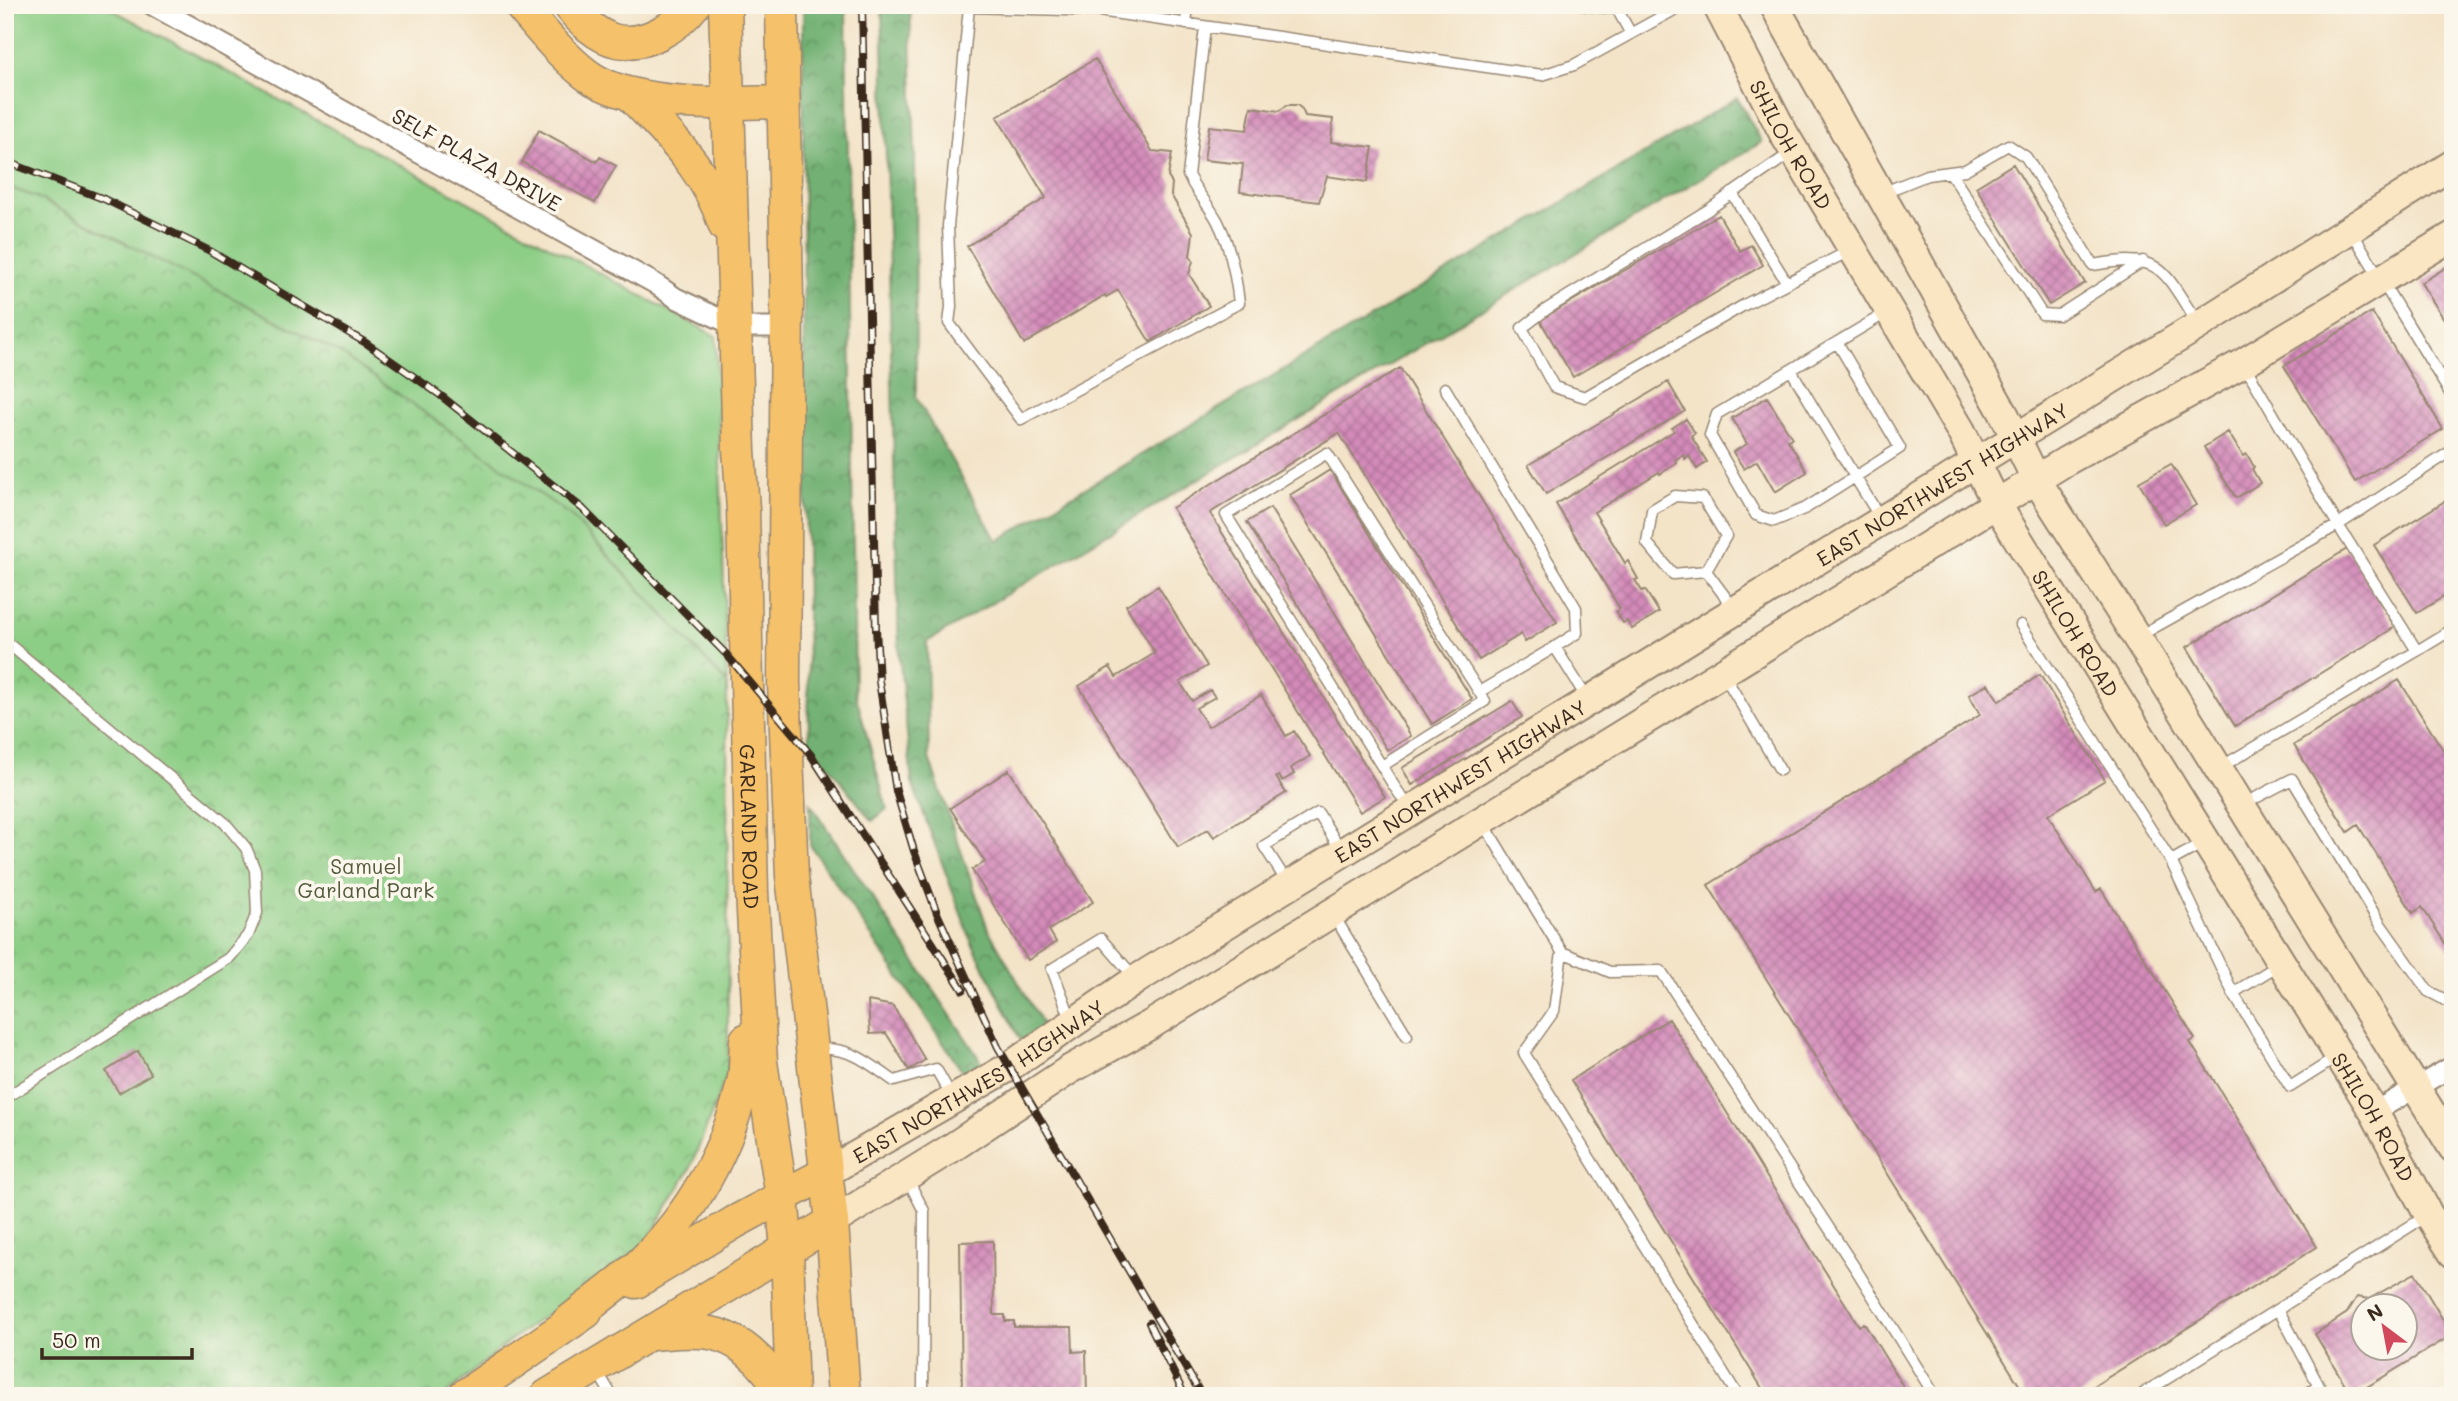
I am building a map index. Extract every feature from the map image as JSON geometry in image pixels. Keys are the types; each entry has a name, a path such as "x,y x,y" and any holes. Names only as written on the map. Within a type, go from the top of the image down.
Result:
{"main road":[{"path":"520,5 544,34 589,76 631,95 727,103 782,102"},
{"path":"569,5 583,23 617,41 649,39 685,18 694,5"},
{"path":"725,5 734,255"},
{"name":"GARLAND ROAD","path":"782,5 787,313 785,684 792,876 832,1222 844,1396"},
{"name":"SHILOH ROAD","path":"1717,5 1794,150 1961,431 1997,505 2374,1112 2428,1214 2453,1253"},
{"path":"1774,5 2004,414 2036,479 2137,637 2453,1148"},
{"path":"631,95 691,159 718,203 734,255"},
{"name":"EAST NORTHWEST HIGHWAY","path":"464,1396 567,1323 735,1222 826,1173 1009,1067 1137,979 2199,325 2453,163"},
{"name":"EAST NORTHWEST HIGHWAY","path":"547,1396 906,1176 1069,1070 1150,1025 2036,479 2243,363 2453,236"},
{"name":"GARLAND ROAD","path":"734,255 752,892 761,1062 782,1197 787,1249 792,1396"},
{"path":"1588,700 1614,738"},
{"path":"1289,885 1323,918"},
{"path":"567,1323 638,1266 673,1226 702,1187 729,1131 744,1075 752,892"},
{"path":"648,1334 701,1331 730,1340 756,1357 776,1381 783,1396"}],"street":[{"name":"SELF PLAZA DRIVE","path":"152,5 643,276 676,298 737,327 787,313"},
{"path":"2374,1112 2453,1066"}],"lane":[{"path":"1186,24 1188,5"},
{"path":"1582,5 1617,9 1632,33"},
{"path":"1205,27 1188,175 1218,222 1236,274 1239,303 1021,419 949,323 951,307 948,226 970,7 1099,11 1542,75 1574,65 1682,5"},
{"path":"1881,194 1927,175 1965,170 2008,145 2026,157 2093,265 2119,260 2143,261 2161,269 2199,325"},
{"path":"1794,150 1708,210 1546,309 1522,328 1554,387 1585,397 1746,304 1853,249"},
{"path":"1950,172 2042,314 2059,315 2143,261"},
{"path":"1732,193 1787,283"},
{"path":"2350,229 2453,398"},
{"path":"1837,342 1900,448 1806,508 1774,521 1756,515 1710,435 1717,414 1837,342 1890,311"},
{"path":"2243,363 2338,525 2417,651"},
{"path":"1791,370 1881,520"},
{"path":"1445,388 1576,608 1577,633 1479,692"},
{"path":"2137,637 2338,525 2453,450"},
{"path":"1382,766 1485,701 1327,453 1226,515 1382,766 1411,810"},
{"path":"1675,496 1703,498 1726,536 1706,571 1673,574 1647,543 1652,510 1675,496"},
{"path":"1706,571 1735,610"},
{"path":"2021,625 2171,861 2233,993 2290,1087 2339,1056"},
{"path":"2218,768 2453,629"},
{"path":"5,641 225,823 246,848 255,870 257,913 248,935 229,958 5,1098"},
{"path":"1555,647 1588,700"},
{"path":"1721,671 1780,769"},
{"path":"2241,805 2292,779 2381,925 2420,980 2428,991 2453,1004"},
{"path":"1289,885 1264,846 1318,813 1343,852"},
{"path":"1482,820 1562,952 1610,972 1661,971 1857,1271 1935,1396"},
{"path":"2171,861 2206,841"},
{"path":"1323,918 1407,1036"},
{"path":"1072,1024 1052,969 1101,939 1137,979"},
{"path":"1562,952 1554,1011 1524,1053 1738,1396"},
{"path":"2233,993 2281,963"},
{"path":"813,1049 833,1047 860,1056 894,1081 936,1069 954,1100"},
{"path":"906,1176 923,1211 923,1396"},
{"path":"2144,1396 2144,1393 2428,1214"},
{"path":"2278,1309 2319,1386 2304,1396"},
{"path":"594,1367 612,1396"}],"green space":[{"path":"5,5 104,5 716,336 727,683 570,515 38,198 5,186"},
{"path":"803,5 846,5 855,692 887,809 872,821 809,741 804,413"},
{"path":"882,5 910,5 915,155 916,397 997,541 1737,98 1762,142 927,642 929,758 988,929 1045,1029 1022,1043 972,943 912,783 899,653"},
{"name":"Samuel Garland Park","path":"5,186 38,198 340,353 570,515 727,683 728,1072 690,1169 645,1245 508,1342 444,1396 5,1396"},
{"path":"810,803 984,1066 966,1077 810,845"}],"building":[{"path":"1095,59 1152,151 1172,153 1168,177 1172,183 1171,195 1193,233 1190,256 1193,261 1189,274 1209,306 1150,342 1118,290 1106,297 1105,295 1024,344 967,246 1046,198 997,117"},
{"path":"1287,105 1297,105 1305,116 1333,119 1331,142 1373,147 1367,182 1327,176 1319,202 1240,192 1243,164 1204,160 1209,126 1247,130 1251,107 1279,111"},
{"path":"539,130 597,162 600,157 616,166 595,203 522,162"},
{"path":"2013,164 2085,283 2049,305 1976,187"},
{"path":"1719,215 1740,251 1751,245 1763,265 1573,377 1540,320"},
{"path":"2453,263 2453,333 2421,283"},
{"path":"2372,312 2443,429 2355,482 2284,366"},
{"path":"1400,368 1557,622 1525,642 1521,634 1479,660 1339,433 1210,513 1385,797 1360,812 1172,508"},
{"path":"1668,382 1685,411 1546,494 1528,465"},
{"path":"1767,397 1792,438 1788,440 1807,472 1775,492 1757,461 1744,469 1733,452 1747,444 1732,418"},
{"path":"1686,419 1695,433 1691,436 1707,462 1697,469 1689,456 1685,459 1683,455 1675,460 1677,463 1660,474 1659,472 1594,512 1625,563 1628,561 1642,591 1645,590 1659,612 1632,629 1627,621 1623,623 1616,612 1620,609 1556,504 1674,431 1672,428"},
{"path":"2228,432 2243,456 2247,454 2260,483 2236,498 2204,447"},
{"path":"2171,464 2196,505 2164,524 2139,482"},
{"path":"1330,470 1472,699 1432,724 1290,495"},
{"path":"2453,496 2453,591 2417,613 2374,545"},
{"path":"1270,508 1411,736 1387,750 1247,522"},
{"path":"2347,549 2395,627 2235,726 2187,647"},
{"path":"1158,586 1207,666 1180,682 1192,701 1210,690 1215,697 1196,708 1208,727 1261,695 1286,736 1294,731 1310,756 1291,768 1294,774 1282,781 1279,776 1276,777 1286,793 1214,837 1208,829 1178,847 1079,686 1110,667 1116,677 1155,653 1126,605"},
{"path":"2040,675 2105,780 2048,815 2096,892 2101,889 2195,1039 2190,1042 2317,1247 2078,1396 2026,1396 1708,885 1980,715 1969,695 1988,684 1999,701"},
{"path":"2399,680 2453,766 2453,956 2422,907 2413,913 2358,825 2348,832 2294,745"},
{"path":"1512,701 1522,717 1412,785 1402,768"},
{"path":"1009,770 1093,902 1049,930 1056,942 1028,960 972,870 985,862 950,808"},
{"path":"868,1001 893,1006 925,1060 909,1070 886,1033 870,1034"},
{"path":"1669,1019 1859,1326 1864,1323 1909,1396 1767,1396 1571,1080"},
{"path":"138,1051 151,1074 119,1093 106,1071"},
{"path":"993,1241 994,1315 1005,1315 1005,1321 1014,1321 1014,1327 1072,1327 1073,1352 1086,1351 1087,1396 962,1396 960,1242"},
{"path":"2415,1273 2452,1335 2420,1355 2420,1292 2381,1292"},
{"path":"2350,1308 2350,1362 2408,1362 2352,1396 2315,1334"}],"railway":[{"path":"862,5 876,629 879,681 896,791 937,913 998,1047 1202,1396"},
{"path":"5,161 104,199 210,251 366,343 440,395 583,509 727,655 811,755 963,990"},
{"path":"1149,1323 1185,1396"}]}
